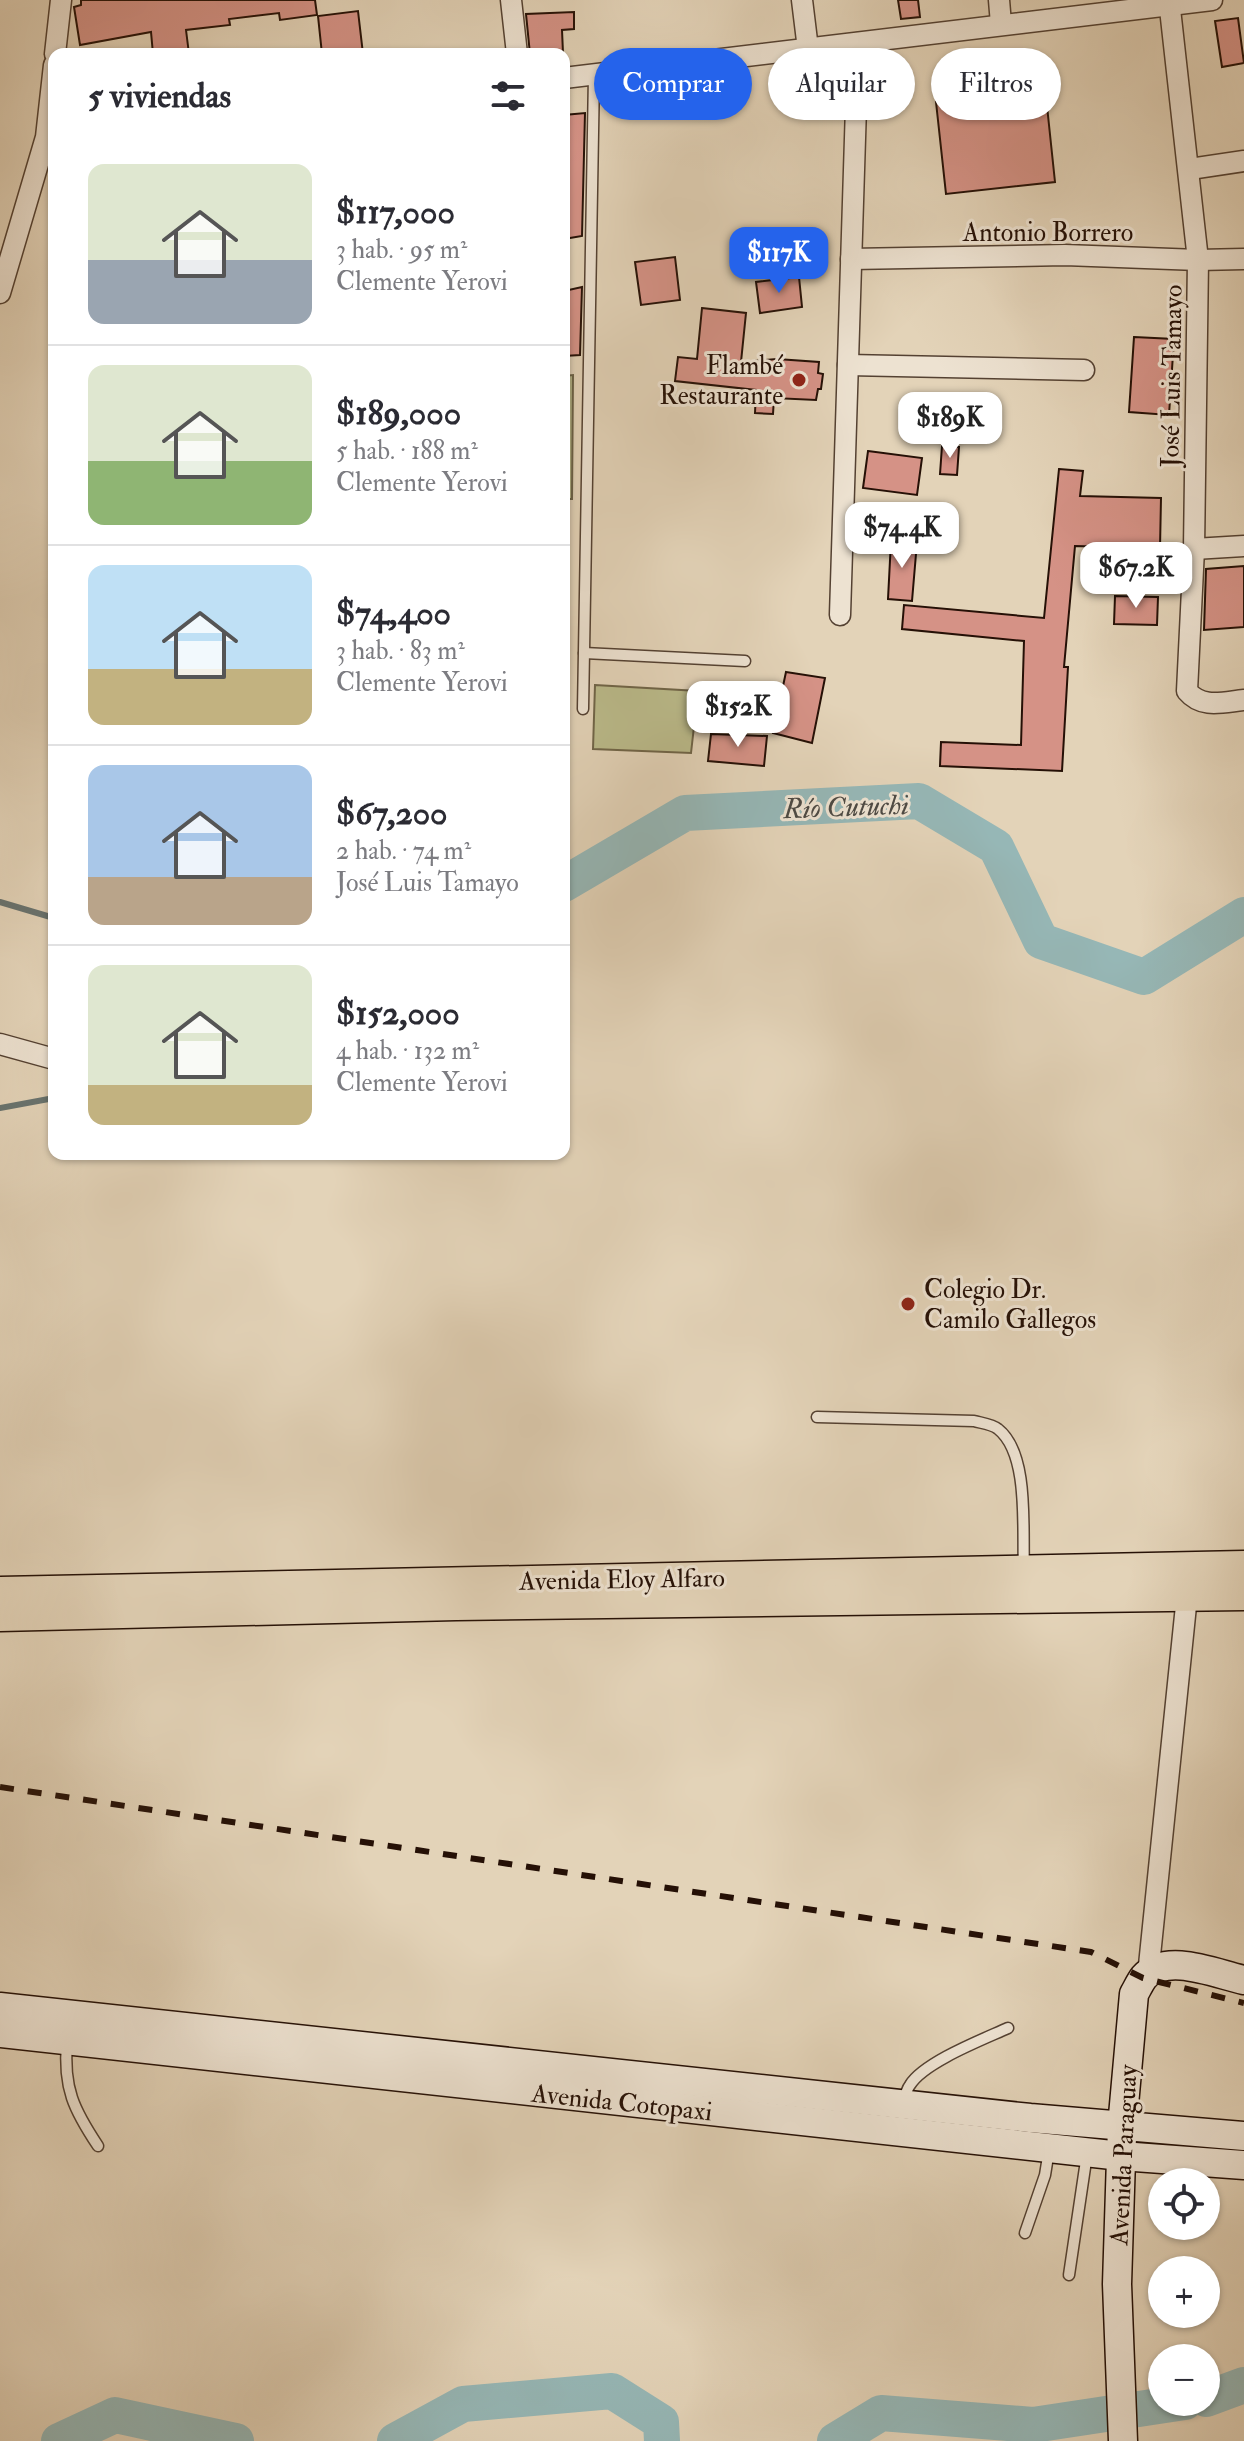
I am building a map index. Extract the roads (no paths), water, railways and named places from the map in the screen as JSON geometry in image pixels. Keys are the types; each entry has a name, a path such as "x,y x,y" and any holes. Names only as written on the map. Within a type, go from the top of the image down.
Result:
{"main road":[{"name":"Avenida Eloy Alfaro","path":"0,1592 1244,1566"},
{"name":"Avenida Eloy Alfaro","path":"0,1616 440,1605 1244,1595"},
{"path":"1148,1975 1155,1969 1174,1964 1244,1980"},
{"name":"Avenida Paraguay","path":"1123,2441 1117,2284 1122,2127 1134,1994 1148,1975"},
{"name":"Avenida Cotopaxi","path":"0,2007 904,2105 1244,2136"},
{"name":"Avenida Cotopaxi","path":"0,2033 1121,2156 1244,2165"}],"street":[{"path":"56,48 61,0"},
{"path":"511,0 516,48"},
{"path":"802,0 808,48"},
{"path":"999,0 1001,24"},
{"path":"816,48 1212,0"},
{"name":"José Luis Tamayo","path":"1169,3 1198,260 1194,549 1187,691 1194,700 1206,704 1244,700"},
{"path":"840,615 858,43"},
{"path":"570,77 594,75"},
{"path":"0,293 48,143"},
{"path":"1190,169 1244,161"},
{"name":"Antonio Borrero","path":"851,259 1065,255 1244,259"},
{"path":"848,365 1084,370"},
{"path":"1194,549 1244,546"},
{"path":"0,1044 48,1057"},
{"path":"1148,1975 1187,1596"}],"lane":[{"path":"583,709 594,75"},
{"path":"584,653 745,661"},
{"path":"817,1417 974,1421 997,1428 1016,1453 1024,1571"},
{"path":"904,2105 909,2085 916,2077 951,2054 1008,2028"},
{"path":"67,2041 64,2072 76,2112 98,2146"},
{"path":"1025,2233 1045,2175 1050,2148"},
{"path":"1069,2275 1087,2152"}],"waterway":[{"name":"Río Cutuchi","path":"570,880 685,813 919,801 996,847 1041,941 1144,977 1244,915"},
{"path":"0,902 48,916"},
{"name":"Río Cutuchi","path":"0,1108 48,1099"},
{"path":"1220,2394 1244,2385"},
{"path":"395,2441 463,2404 612,2391 661,2422 662,2441"},
{"path":"835,2441 881,2413 1033,2425 1148,2408"},
{"path":"59,2441 115,2415 236,2441"}],"railway":[{"path":"0,1787 1091,1952 1143,1978 1244,2003"}],"place":[{"name":"Flambé Restaurante","path":"799,380"},
{"name":"Colegio Dr. Camilo Gallegos","path":"908,1304"}]}
